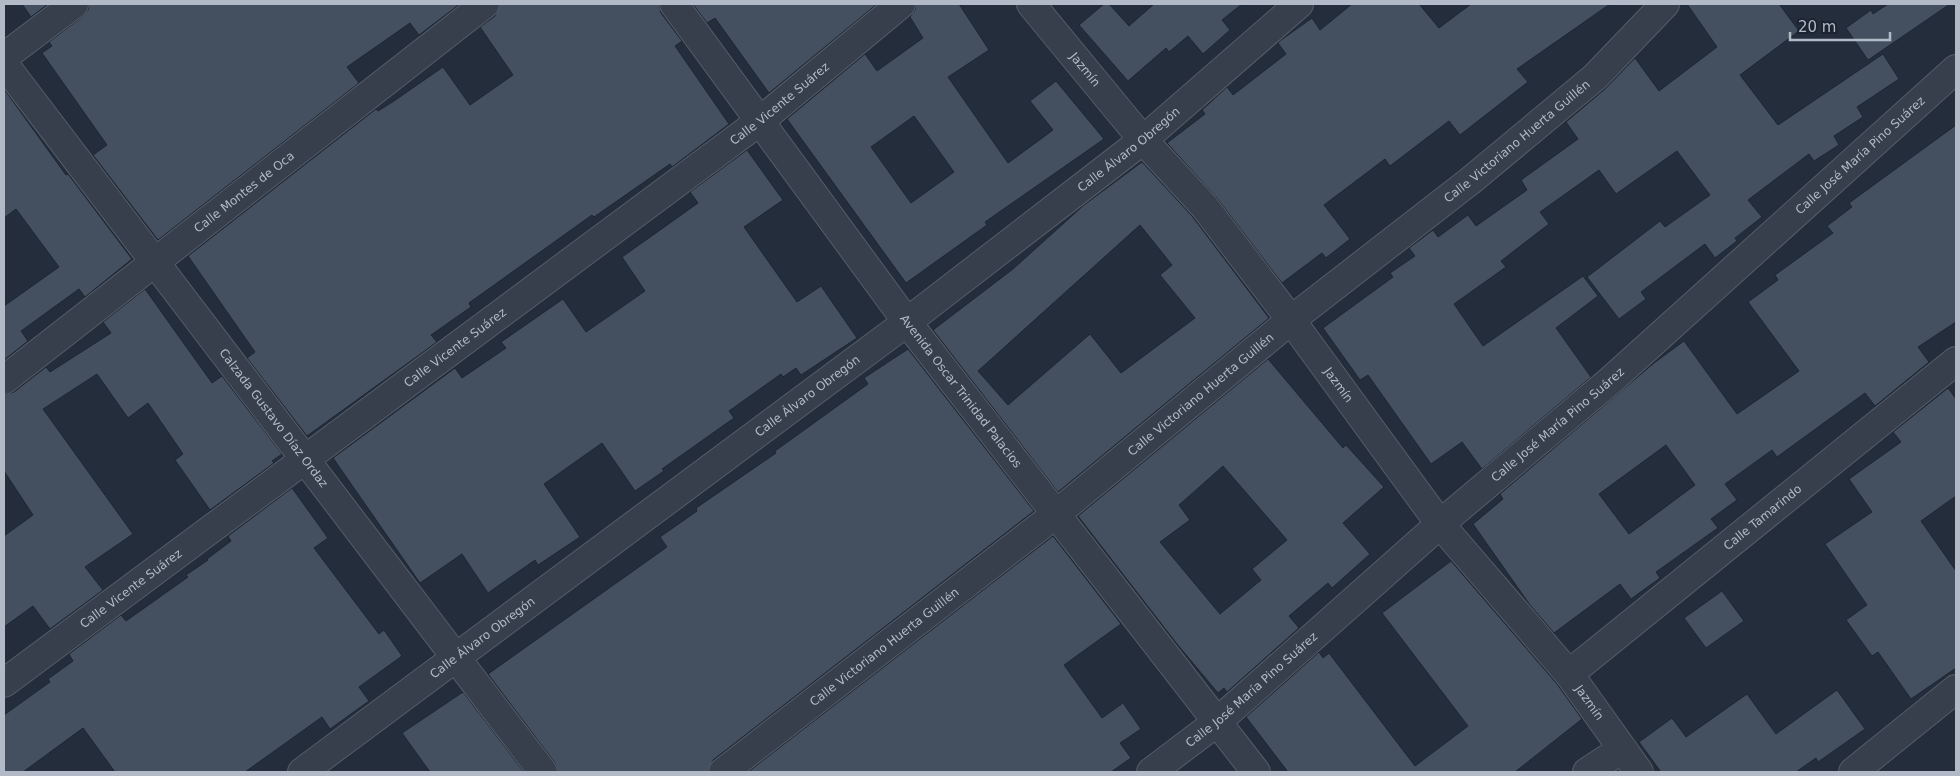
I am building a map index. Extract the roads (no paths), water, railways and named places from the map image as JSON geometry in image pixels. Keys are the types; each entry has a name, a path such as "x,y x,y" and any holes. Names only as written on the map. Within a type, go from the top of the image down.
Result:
{"street":[{"path":"4,57 74,4"},
{"name":"Calle Montes de Oca","path":"4,380 155,264 485,4"},
{"name":"Avenida Oscar Trinidad Palacios","path":"674,4 907,322 1256,772"},
{"name":"Calle Vicente Suárez","path":"4,683 760,121 901,4"},
{"name":"Jazmín","path":"1031,4 1143,140 1204,206 1291,320 1440,524 1569,674 1639,772"},
{"name":"Calle Álvaro Obregón","path":"302,772 455,656 907,322 1143,140 1299,4"},
{"name":"Calle Victoriano Huerta Guillén","path":"723,772 1056,514 1291,320 1470,181 1595,77 1665,4"},
{"name":"Calzada Gustavo Díaz Ordaz","path":"4,64 543,772"},
{"name":"Calle José María Pino Suárez","path":"1151,772 1217,722 1440,524 1611,380 1956,69"},
{"name":"Calle Tamarindo","path":"1569,674 1956,361"},
{"path":"1853,772 1956,689"},
{"path":"1586,772 1622,749"}]}
